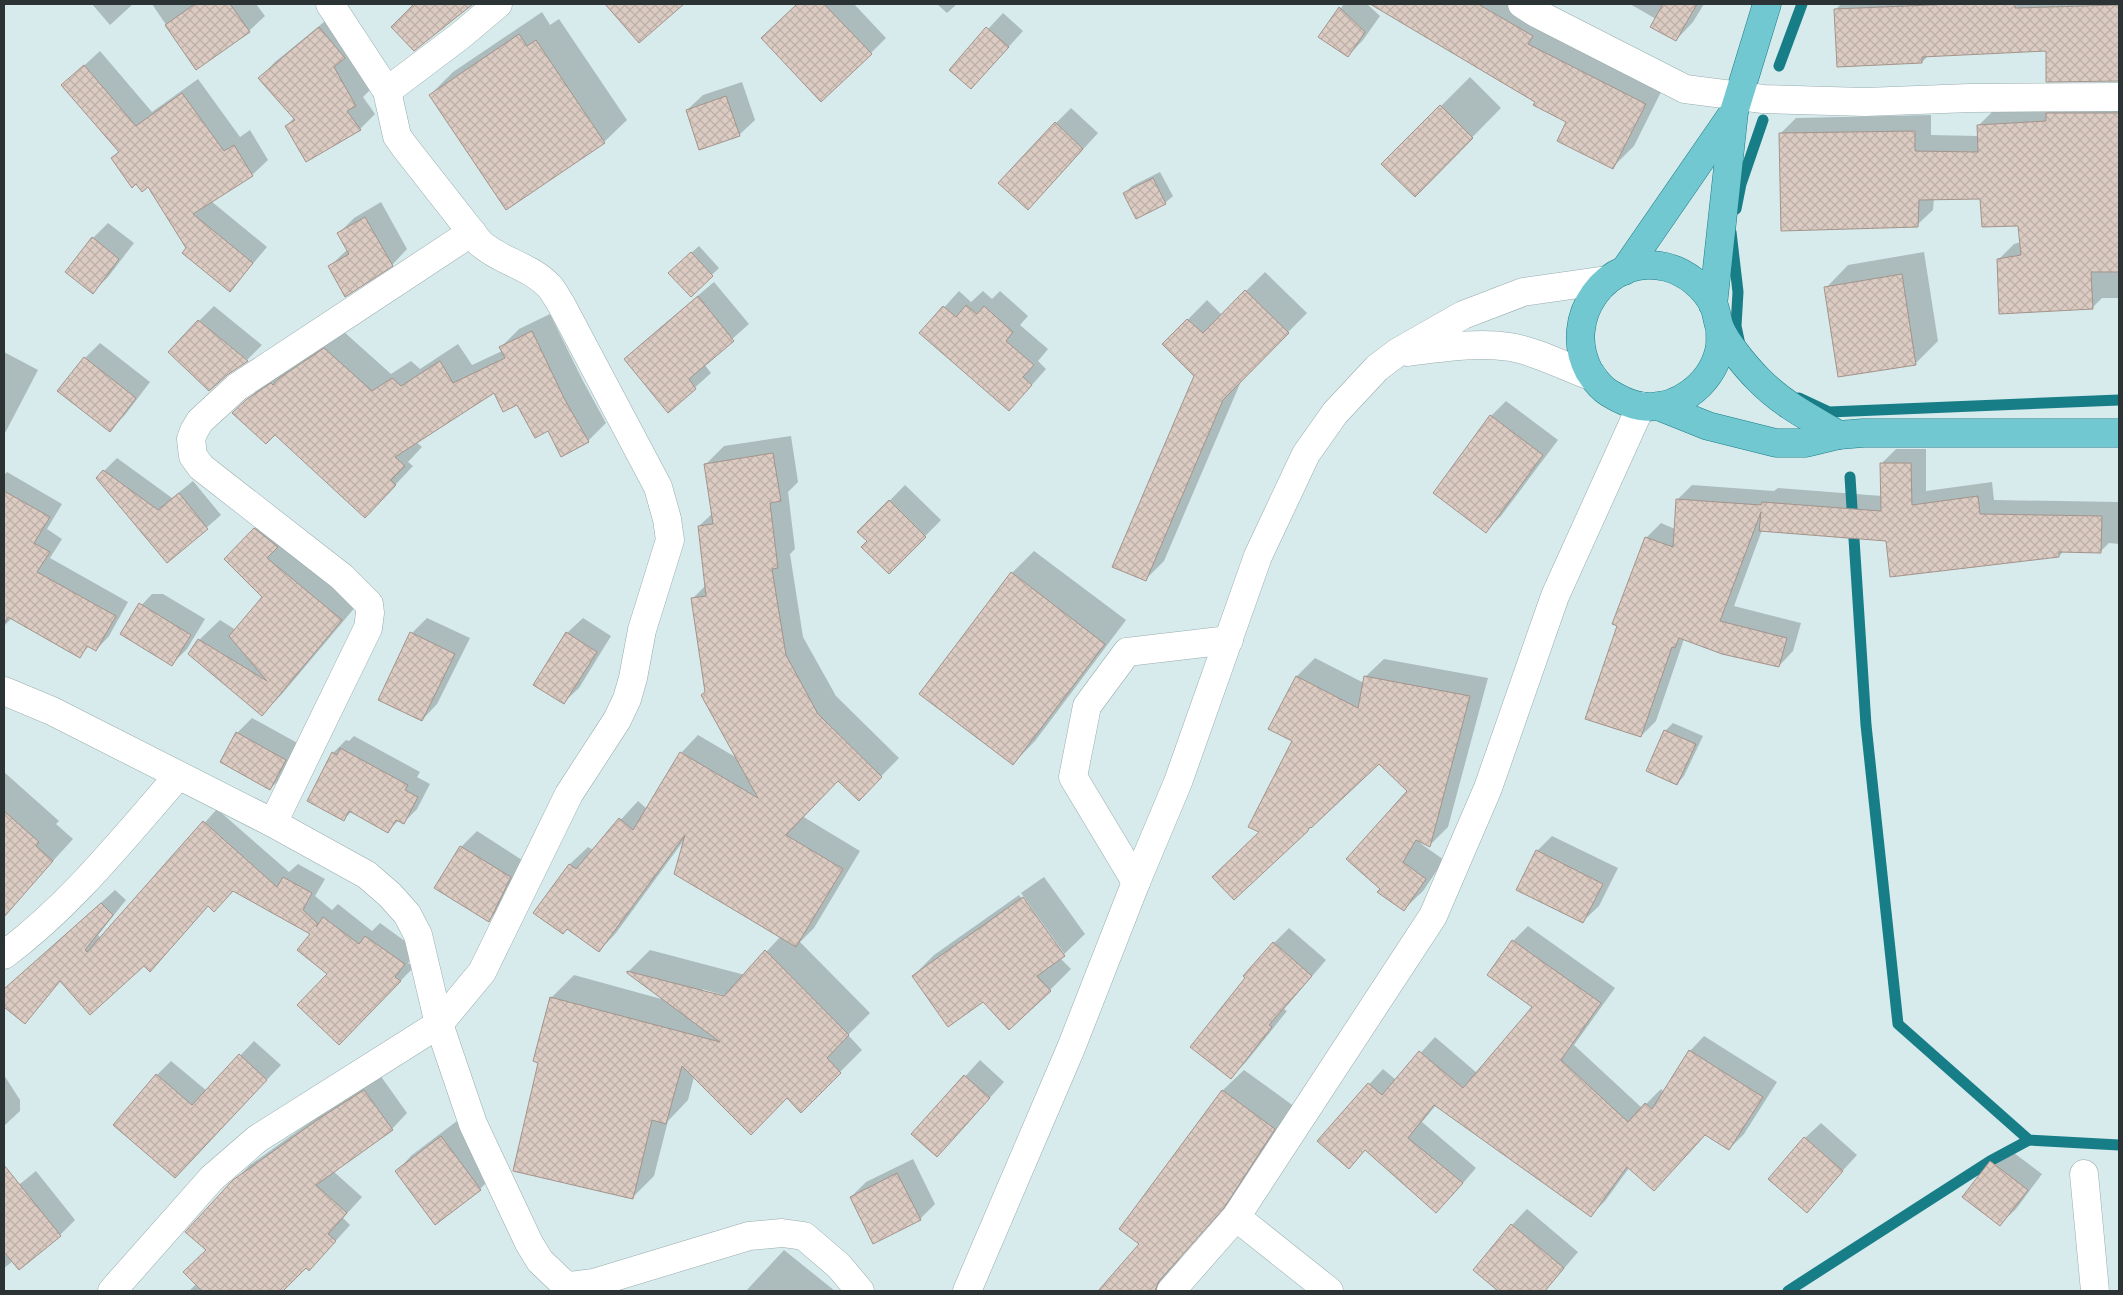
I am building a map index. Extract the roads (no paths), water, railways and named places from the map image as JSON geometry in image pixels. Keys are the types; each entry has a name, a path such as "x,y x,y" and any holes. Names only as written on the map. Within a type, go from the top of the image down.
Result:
{"main road":[{"path":"1649,406 1680,400 1698,388 1712,370 1719,350 1716,316 1736,104 1767,4"},
{"path":"1736,104 1616,275 1594,293 1585,309 1581,326 1580,344 1584,362 1593,377 1606,391 1622,401 1649,406 1708,426 1776,443 1806,443 1839,435 2119,433"},
{"path":"1616,275 1644,266 1658,267 1685,274 1701,288 1742,360 1780,400 1839,435"}],"street":[{"path":"112,1291 212,1178 257,1140 439,1024 482,972 570,794 620,713 633,678 642,630 670,540 667,518 658,487 561,304 550,288 538,277 488,251 397,136 386,90 330,4"},
{"path":"386,90 460,36 498,4"},
{"path":"1522,4 1536,13 1685,89 1736,104 1763,99 1865,102 1970,98 2119,97"},
{"path":"273,823 368,628 370,608 366,601 342,577 201,467 195,460 192,452 191,439 200,421 237,387 472,232"},
{"path":"967,1291 1071,1048 1136,882 1178,782 1258,556 1306,454 1334,413 1377,368 1398,352 1462,315 1523,292 1616,275"},
{"path":"1398,352 1475,345 1511,347 1533,353 1593,377"},
{"path":"1171,1291 1236,1217 1433,916 1488,788 1555,596 1649,406"},
{"path":"1136,882 1074,777 1088,706 1127,652 1229,640"},
{"path":"4,691 52,712 273,823 367,875 390,895 407,914 418,935 439,1024 474,1124 528,1243 540,1262 563,1283 570,1286 594,1283 750,1236 782,1233 804,1236 839,1266 860,1291"},
{"path":"4,955 29,936 99,868 178,776"},
{"path":"2084,1174 2095,1291"},
{"path":"1236,1217 1329,1291"}],"waterway":[{"path":"1779,66 1802,4"},
{"path":"1736,209 1741,184 1763,120"},
{"path":"1731,232 1738,292 1736,326 1740,345"},
{"path":"1799,398 1829,412 2119,400"},
{"path":"1850,477 1866,725 1898,1024 2029,1140 2119,1145"},
{"path":"1788,1291 1990,1161 2029,1140"}]}
